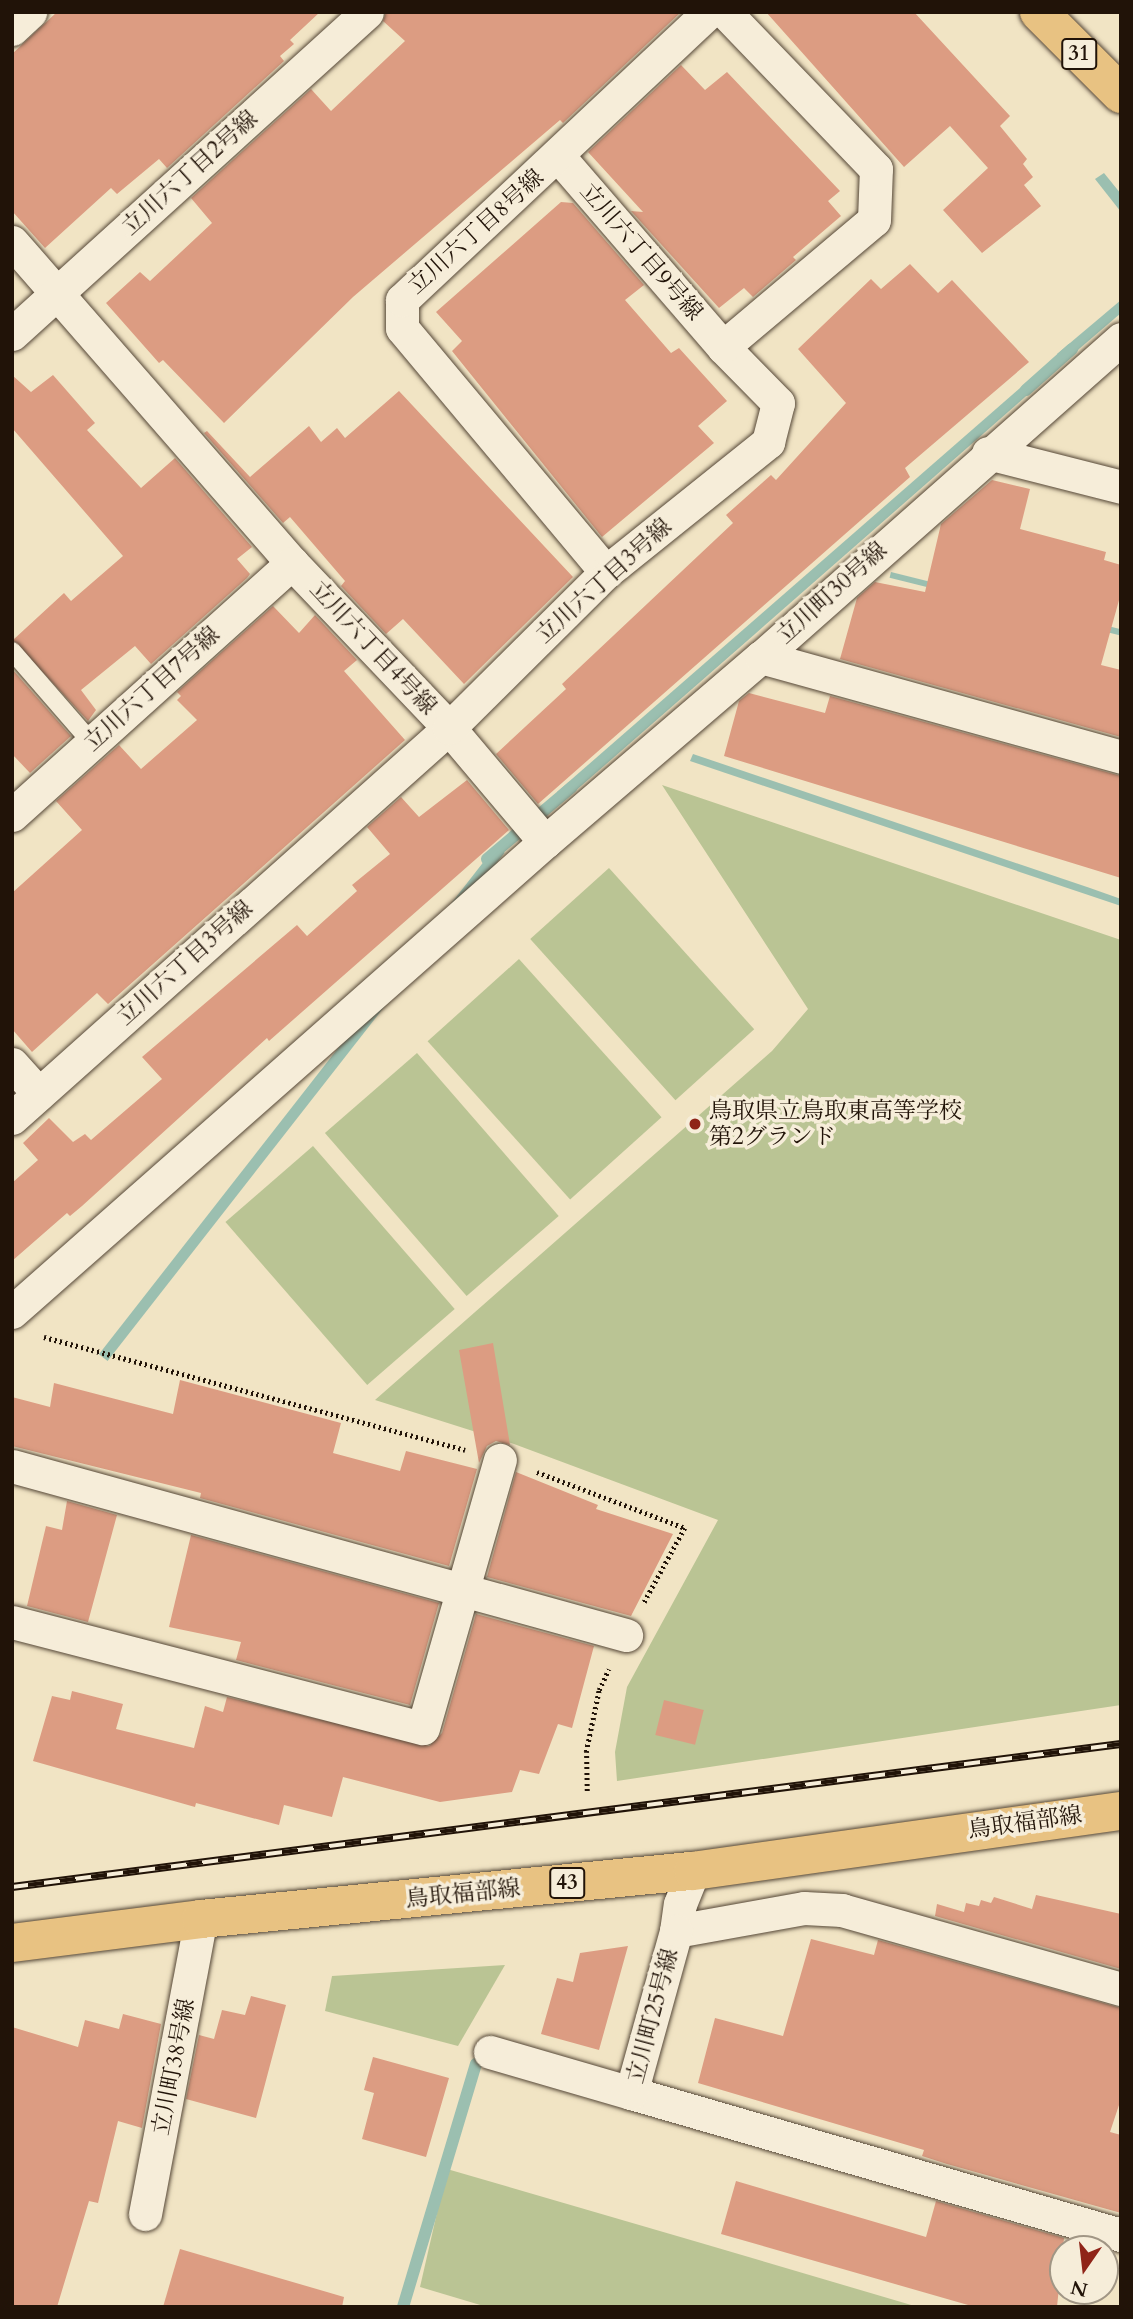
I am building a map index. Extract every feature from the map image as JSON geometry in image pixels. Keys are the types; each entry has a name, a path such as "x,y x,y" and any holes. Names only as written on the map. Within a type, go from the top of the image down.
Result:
{"main road":[{"name":"31","path":"1039,12 1121,94"},
{"name":"鳥取福部線","path":"12,1943 201,1919 693,1871 1121,1811"}],"street":[{"path":"12,29 30,12"},
{"name":"立川六丁目2号線","path":"12,334 367,12"},
{"name":"立川六丁目8号線","path":"606,572 402,328 402,299 559,157 709,12"},
{"path":"723,347 874,220 876,169 725,12"},
{"name":"立川六丁目9号線","path":"559,157 723,347"},
{"name":"立川六丁目4号線","path":"12,242 292,563 449,728 545,842"},
{"name":"立川町30号線","path":"761,657 988,453 1121,340"},
{"name":"立川六丁目3号線","path":"12,1118 449,728 606,572 768,442 778,403 723,347"},
{"path":"988,453 1121,487"},
{"name":"立川六丁目7号線","path":"12,815 292,563"},
{"path":"12,1312 545,842 761,657"},
{"name":"立川町30号線","path":"761,657 1121,757"},
{"path":"12,1064 39,1094"},
{"path":"12,1622 423,1728 500,1460"},
{"path":"12,1466 462,1587 626,1635"},
{"path":"676,1930 680,1904 693,1871"},
{"name":"立川町25号線","path":"1121,1989 842,1910 804,1908 676,1930 631,2093 1121,2235"},
{"name":"立川町38号線","path":"145,2214 201,1919"},
{"path":"491,2052 631,2093"}],"lane":[{"path":"12,651 92,743"}],"path":[{"path":"38,1336 500,1460 685,1528 599,1690 586,1752 587,1791"}],"shaded area":[{"path":"1104,173 1121,194 1121,212 1095,179"},
{"path":"1121,300 1121,313 1065,361 1057,354"},
{"path":"1035,375 1041,383 565,800 557,792"},
{"path":"891,572 1121,629 1120,635 890,578"},
{"path":"693,754 1121,899 1121,906 690,761"},
{"name":"鳥取県立鳥取東高等学校 第2グランド","path":"662,785 1121,940 1121,1705 617,1781 615,1752 627,1687 718,1520 514,1444 375,1400 772,1051 808,1009"},
{"path":"496,846 505,853 108,1361 99,1354"},
{"path":"609,868 754,1029 675,1100 530,939"},
{"path":"519,959 662,1117 570,1200 428,1041"},
{"path":"417,1053 559,1216 467,1296 325,1133"},
{"path":"313,1146 455,1309 367,1385 225,1222"},
{"path":"505,1965 458,2046 325,2011 332,1976"},
{"path":"447,2169 918,2307 487,2307 420,2287"}],"building":[{"path":"57,12 320,12 290,40 294,44 280,56 284,61 167,168 159,159 117,194 111,188 45,248 12,211 12,54"},
{"path":"386,12 681,12 563,123 560,120 353,297 224,423 163,360 159,363 106,303 140,272 150,281 212,223 191,198 311,89 331,111 405,41 383,21"},
{"path":"766,12 914,12 1010,116 1000,126 1027,159 1023,164 1033,177 1024,185 1041,206 982,253 943,210 988,168 950,126 904,167"},
{"path":"681,65 705,90 727,72 840,191 828,201 841,216 793,257 796,260 753,297 744,288 719,308 631,211 643,212 588,152"},
{"path":"561,202 573,203 644,285 625,300 671,353 679,348 727,401 698,426 714,443 602,537 452,351 462,341 436,312"},
{"path":"910,264 938,293 952,280 1029,362 905,468 910,477 538,804 496,754 566,689 562,684 733,523 726,515 771,475 776,480 846,403 798,349 871,279 881,289"},
{"path":"12,375 31,392 53,375 95,423 87,430 141,488 175,458 252,547 237,559 250,574 247,578 151,664 135,646 81,690 96,710 88,721 13,640 64,593 71,601 123,556 12,428"},
{"path":"399,391 573,577 464,684 403,619 386,634 341,586 345,581 290,517 283,523 204,433 207,431 250,477 309,426 321,442 337,428 345,438"},
{"path":"992,480 1030,489 1020,529 1106,552 1104,560 1121,565 1121,593 1101,665 1121,670 1121,737 840,659 857,598 875,582 925,592 941,524"},
{"path":"273,606 299,633 315,615 357,660 344,671 405,740 108,1004 97,993 32,1052 12,1029 12,893 82,830 56,801 119,745 141,769 197,720 177,700 181,696 177,692"},
{"path":"12,669 71,736 30,773 12,754"},
{"path":"749,693 825,713 830,696 1121,776 1121,878 724,756 739,701"},
{"path":"467,780 509,830 269,1041 267,1038 82,1206 70,1216 67,1213 12,1261 12,1183 38,1160 23,1143 49,1118 73,1142 85,1134 91,1140 162,1079 142,1057 297,925 307,936 357,891 352,885 390,854 367,827 401,797 419,817"},
{"path":"493,1343 510,1445 496,1441 487,1446 479,1463 459,1350"},
{"path":"180,1380 341,1423 333,1453 400,1471 406,1451 477,1469 449,1566 200,1498 201,1493 12,1446 12,1397 50,1407 54,1383 173,1414"},
{"path":"516,1472 598,1505 596,1509 673,1534 631,1616 487,1577"},
{"path":"67,1501 117,1515 88,1622 27,1606 46,1526 62,1530"},
{"path":"191,1535 439,1603 410,1705 236,1660 241,1642 169,1627"},
{"path":"476,1614 594,1646 572,1728 558,1724 539,1774 520,1770 512,1792 440,1802 343,1777 332,1817 284,1805 279,1825 196,1803 195,1807 33,1761 52,1696 70,1700 72,1691 123,1704 116,1729 194,1748 205,1706 223,1712 227,1697 429,1746 442,1733"},
{"path":"664,1700 704,1710 695,1745 655,1735"},
{"path":"1036,1895 1121,1914 1121,1969 935,1916 937,1904 964,1912 966,1903 979,1906 981,1900 991,1903 994,1897 1032,1909"},
{"path":"811,1939 874,1955 878,1940 1121,2008 1121,2099 1110,2132 1121,2135 1121,2213 947,2164 922,2156 924,2150 698,2083 715,2018 783,2036"},
{"path":"628,1946 599,2050 541,2034 557,1978 573,1982 580,1953"},
{"path":"251,1996 286,2005 256,2118 186,2099 199,2035 214,2039 222,2010 245,2015"},
{"path":"123,2014 161,2024 142,2128 118,2121 98,2203 89,2201 57,2307 12,2307 12,2027 78,2047 85,2020 119,2029"},
{"path":"373,2057 449,2078 426,2157 362,2139 374,2093 364,2090"},
{"path":"736,2181 926,2237 936,2201 1054,2235 1049,2235 1049,2305 1057,2307 975,2307 721,2234"},
{"path":"180,2249 344,2297 342,2307 163,2307"}],"waterway":[{"path":"1026,390 1072,349"},
{"path":"487,859 572,787"},
{"path":"403,2307 476,2064"}],"railway":[{"path":"12,1887 1121,1744"}],"place":[{"name":"鳥取県立鳥取東高等学校 第2グランド","path":"695,1124"}]}
